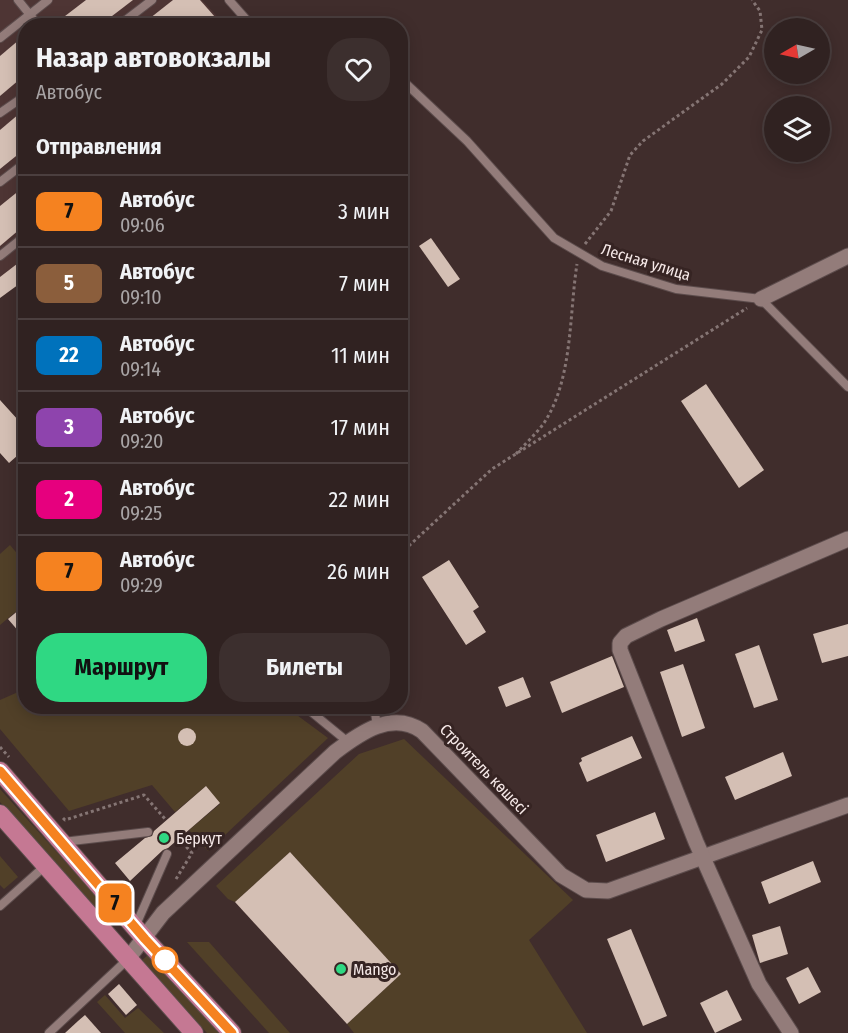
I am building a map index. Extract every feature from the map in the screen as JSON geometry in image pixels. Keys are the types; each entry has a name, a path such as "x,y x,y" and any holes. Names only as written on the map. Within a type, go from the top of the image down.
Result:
{"main road":[{"path":"7,767 62,842 140,933 232,1033"},
{"path":"0,814 187,1029"}],"street":[{"path":"761,299 848,256"},
{"path":"791,1033 759,984 704,859 620,650 620,643 626,636 661,619 848,539"},
{"name":"Строитель көшесі","path":"127,960 140,933 348,742 362,732 377,726 405,722 422,730 561,876 586,890 608,891 704,859 848,805"}],"lane":[{"path":"18,0 33,18"},
{"path":"25,18 48,0"},
{"path":"128,18 152,0"},
{"path":"229,0 245,18"},
{"path":"0,38 18,24"},
{"name":"Лесная улица","path":"408,86 467,141 554,238 602,266 676,289 761,299"},
{"path":"0,113 18,101"},
{"path":"0,182 18,168"},
{"path":"0,256 18,242"},
{"path":"761,299 848,387"},
{"path":"314,714 348,742"},
{"path":"375,714 377,726"},
{"path":"62,842 148,832"},
{"path":"140,933 166,855"},
{"path":"0,906 45,866"},
{"path":"49,1033 127,960"}],"path":[{"path":"516,454 543,423 553,405 563,366 580,253 611,211 630,155 643,141 722,84 749,57 762,30 760,11 752,0"},
{"path":"408,547 492,469 761,299"},
{"path":"0,747 7,767"},
{"path":"58,812 65,820 144,795 166,820"},
{"path":"174,883 192,853 179,839"}],"shaded area":[{"path":"0,0 202,0 219,18 18,18 18,275 0,289"},
{"path":"10,545 18,555 18,610 0,625 0,554"},
{"path":"18,692 18,714 295,714 328,738 208,851 189,830 220,804 206,786 175,812 152,785 69,811 0,729 0,700"},
{"path":"404,739 573,900 529,940 587,1033 354,1033 347,1024 401,974 290,852 235,902 228,899 216,886 359,754"},
{"path":"0,789 105,906 99,912 0,802"},
{"path":"0,856 18,877 4,889 0,885"},
{"path":"187,942 209,942 290,1033 269,1033"},
{"path":"148,955 219,1033 207,1033 141,961"},
{"path":"105,995 125,1018 138,1008 164,1033 125,1033 97,1002"}],"building":[{"path":"86,0 133,0 109,18 62,18"},
{"path":"173,0 200,0 216,18 150,18"},
{"path":"18,41 18,81 0,96 0,56"},
{"path":"18,115 18,154 0,169 0,130"},
{"path":"18,191 18,231 0,246 0,206"},
{"path":"431,238 460,279 448,287 419,246"},
{"path":"18,263 18,285 0,298 0,277"},
{"path":"706,384 764,470 739,488 681,401"},
{"path":"0,400 18,420 18,455 9,463 0,453"},
{"path":"449,560 479,607 473,611 486,632 466,645 422,577"},
{"path":"18,611 18,631 8,619"},
{"path":"697,618 705,641 675,652 667,630"},
{"path":"848,624 848,656 822,663 813,634"},
{"path":"759,645 778,700 754,708 735,654"},
{"path":"612,656 624,687 562,713 550,682"},
{"path":"683,664 705,728 682,737 660,672"},
{"path":"523,677 531,697 506,707 498,687"},
{"path":"183,728 191,728 196,733 194,744 183,746 178,741 178,733"},
{"path":"632,736 642,758 587,782 579,763 582,761 581,758"},
{"path":"783,752 792,776 735,800 725,777"},
{"path":"206,786 220,803 163,850 130,881 115,863 145,838 152,836 154,831"},
{"path":"655,812 665,839 606,862 596,835"},
{"path":"290,852 401,974 347,1024 235,902"},
{"path":"813,861 821,882 769,904 761,882"},
{"path":"780,926 788,954 760,963 752,935"},
{"path":"631,929 667,1016 643,1026 607,939"},
{"path":"808,967 821,992 799,1004 786,978"},
{"path":"119,984 137,1005 126,1015 108,994"},
{"path":"727,990 742,1020 715,1033 700,1003"},
{"path":"85,1015 101,1033 65,1033 78,1021"}],"bus line":[{"name":"7","path":"0,771 145,939 232,1033"}],"place":[{"name":"Беркут","path":"164,838"},
{"name":"Mango","path":"341,969"}]}
